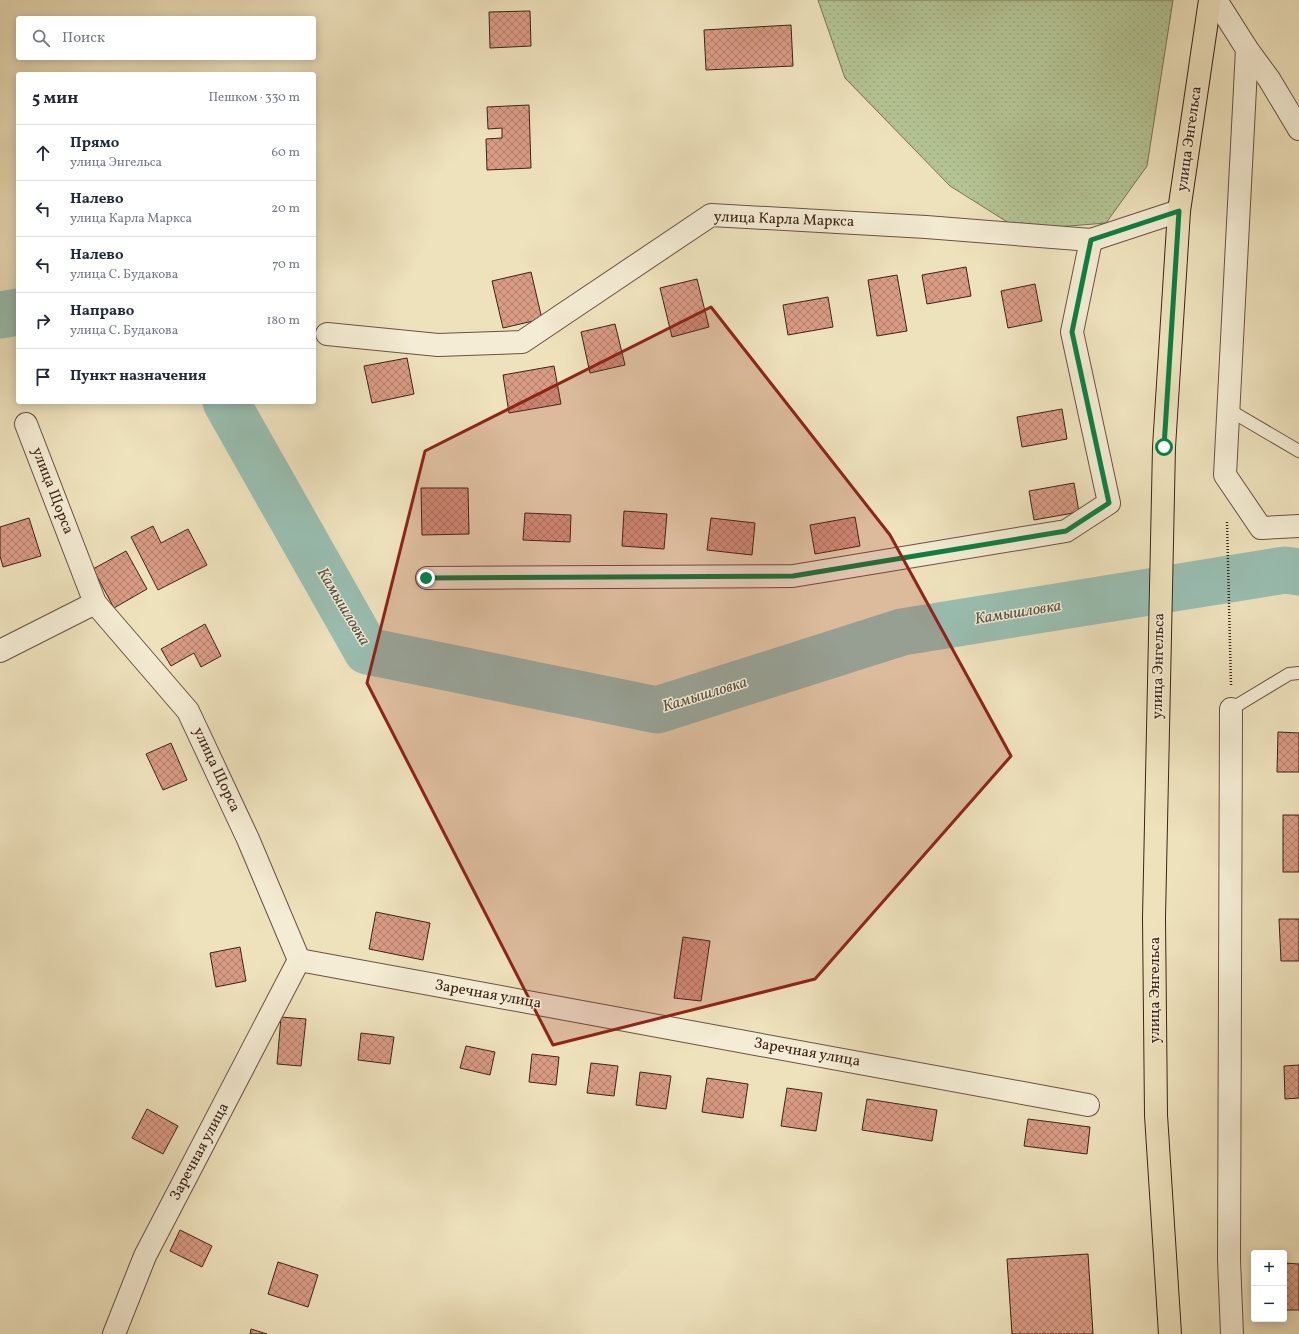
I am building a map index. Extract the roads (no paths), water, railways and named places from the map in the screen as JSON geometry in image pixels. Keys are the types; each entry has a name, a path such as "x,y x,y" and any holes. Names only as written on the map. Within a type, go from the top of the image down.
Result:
{"main road":[{"name":"улица Энгельса","path":"1170,1334 1156,1114 1154,918 1164,447 1179,211 1210,0"}],"street":[{"path":"1216,0 1247,49 1269,79 1299,129"},
{"path":"1247,49 1230,410 1225,475 1261,528 1299,526"},
{"name":"улица Карла Маркса","path":"327,334 438,345 522,342 712,215 926,227 1091,240 1179,211"},
{"path":"426,578 793,576 1066,531 1109,503 1072,332 1091,240"},
{"name":"улица Щорса","path":"26,424 96,602 188,711 248,839 299,960"},
{"path":"0,651 96,602"},
{"path":"1232,709 1229,956 1229,1260 1232,1334"},
{"name":"Заречная улица","path":"114,1334 145,1256 299,960 1088,1104"}],"lane":[{"path":"1230,410 1299,451"},
{"path":"1232,709 1289,674 1299,673"}],"waterway":[{"name":"Камышловка","path":"0,315 16,312"},
{"name":"Камышловка","path":"227,404 367,651 657,710 902,632 1285,570 1299,572"}]}
